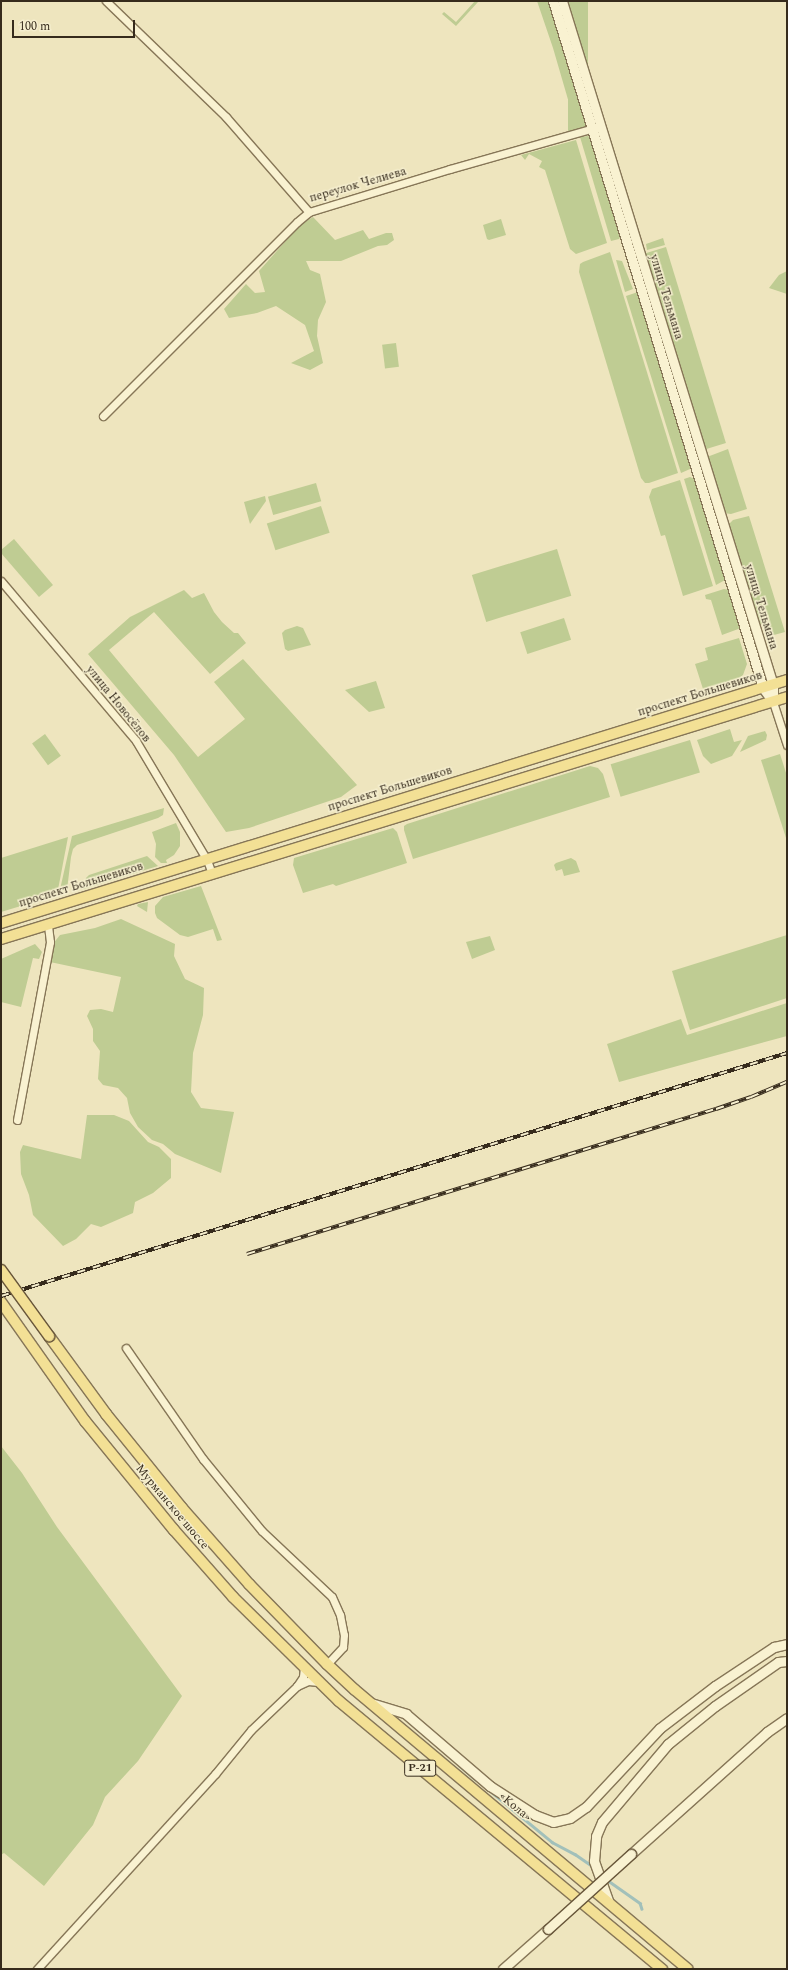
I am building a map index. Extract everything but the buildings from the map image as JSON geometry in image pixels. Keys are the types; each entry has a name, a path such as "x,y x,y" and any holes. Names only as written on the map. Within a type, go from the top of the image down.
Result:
{"main road":[{"name":"проспект Большевиков","path":"1,923 787,680"},
{"path":"1,939 787,697"},
{"name":"Мурманское шоссе","path":"1,1270 106,1414 189,1516 249,1584 327,1664"},
{"name":"Мурманское шоссе","path":"1,1302 86,1421 174,1530 234,1597 307,1670"},
{"name":"«Кола»","path":"327,1664 369,1703 688,1969"},
{"name":"Р-21","path":"307,1670 423,1771 662,1969"}],"street":[{"name":"переулок Челиева","path":"106,1 226,117 309,212 450,169 597,127"},
{"name":"улица Тельмана","path":"553,1 597,127"},
{"name":"улица Тельмана","path":"562,1 597,127 773,702"},
{"path":"103,416 297,222 309,212"},
{"name":"улица Новосёлов","path":"1,581 136,741 207,860 212,874"},
{"path":"773,702 787,745"},
{"path":"17,1120 50,942 48,925"},
{"path":"126,1348 203,1459 262,1531 332,1597 340,1615 344,1635 343,1647 327,1664"},
{"path":"369,1703 406,1714 490,1786 535,1815 553,1822 570,1818 586,1807 660,1728 715,1686 774,1647 787,1644"},
{"path":"610,1903 594,1861 596,1836 602,1822 668,1744 714,1706 778,1662 787,1661"},
{"path":"37,1969 214,1774 251,1730 297,1686 307,1670"},
{"path":"297,1686 308,1681 319,1682"},
{"path":"504,1969 767,1732 787,1718"}],"green space":[{"path":"475,1 478,2 456,26 442,14 444,12 456,22"},
{"path":"537,1 548,1 551,8 586,122 583,125 576,127 553,48"},
{"path":"568,1 588,1 588,134 568,134"},
{"path":"588,136 592,139 621,236 619,239 611,241 580,137"},
{"path":"576,140 607,243 576,254 570,249 545,170 539,167 542,161 529,154 525,160 521,155"},
{"path":"313,217 335,240 363,230 369,239 386,233 392,233 394,240 387,245 378,246 341,261 306,261 310,270 320,274 326,302 318,320 317,336 323,363 310,370 291,363 314,351 305,325 276,306 257,313 229,318 224,309 246,284 255,293 265,292 259,271 300,225"},
{"path":"501,219 506,235 489,240 487,239 483,225"},
{"path":"663,238 665,245 647,250 646,244"},
{"path":"666,247 726,443 704,450 644,254"},
{"path":"610,252 678,473 649,483 645,483 641,478 579,272 580,264 583,262"},
{"path":"616,260 622,261 633,289 625,292"},
{"path":"787,271 787,294 769,288 779,275"},
{"path":"638,292 691,467 690,469 681,473 626,296"},
{"path":"396,343 399,367 385,369 382,345"},
{"path":"728,449 747,509 731,514 724,513 707,457"},
{"path":"690,477 695,479 725,580 716,585 684,479"},
{"path":"680,480 713,586 683,596 665,535 661,536 649,497 652,489"},
{"path":"316,483 321,501 273,515 268,497"},
{"path":"265,496 266,501 250,524 244,502"},
{"path":"321,506 330,533 275,550 267,524"},
{"path":"749,516 785,632 770,636 766,623 759,625 728,525 733,520"},
{"path":"14,539 53,585 39,597 1,553 1,550"},
{"path":"557,549 571,596 486,622 472,575"},
{"path":"724,589 729,590 741,628 722,635 711,600 706,599 705,595"},
{"path":"184,590 192,598 204,593 214,612 222,622 234,633 238,633 246,643 210,674 154,612 109,650 198,757 245,719 214,682 243,659 357,785 341,797 249,828 226,832 174,755 88,654 130,617"},
{"path":"564,618 571,640 527,654 520,632"},
{"path":"297,626 303,628 311,645 288,651 285,649 282,633 285,630"},
{"path":"739,638 747,664 743,675 739,678 703,689 695,664 708,660 705,648"},
{"path":"376,681 385,708 369,712 345,690"},
{"path":"730,729 734,742 742,740 732,756 711,764 703,756 697,740"},
{"path":"765,731 767,735 766,740 740,752 748,736"},
{"path":"45,734 61,756 48,765 32,743"},
{"path":"690,740 700,773 621,797 611,764"},
{"path":"780,754 787,776 787,841 761,760"},
{"path":"590,766 598,768 603,774 610,797 413,859 404,830 404,826 407,824"},
{"path":"164,808 163,815 158,818 77,845 73,849 71,857 67,890 59,894 72,836"},
{"path":"176,823 180,832 180,846 174,855 166,860 167,863 161,863 155,857 156,844 152,832"},
{"path":"393,828 397,832 407,863 336,886 333,884 303,893 293,865 294,858"},
{"path":"68,837 57,895 1,912 1,858"},
{"path":"147,856 158,866 83,889 86,878 89,875"},
{"path":"571,858 576,861 580,872 564,876 562,869 556,871 554,865 556,863"},
{"path":"201,886 222,940 217,941 213,929 188,937 180,935 157,918 155,913 155,906 163,897"},
{"path":"148,902 147,912 137,906 138,904"},
{"path":"121,919 175,944 174,956 185,979 204,988 203,1015 193,1053 191,1092 201,1108 234,1112 221,1173 175,1154 163,1144 152,1140 138,1127 130,1113 127,1098 118,1088 103,1085 98,1079 100,1051 93,1041 93,1029 87,1016 90,1010 101,1009 113,1012 121,977 50,962 52,945 60,935 95,928"},
{"path":"787,935 787,998 690,1030 672,971"},
{"path":"490,936 495,950 472,959 466,942"},
{"path":"35,944 42,952 39,959 33,958 21,1007 1,1002 1,959"},
{"path":"787,1003 787,1036 619,1082 607,1044 681,1019 687,1035"},
{"path":"87,1115 114,1115 129,1121 148,1142 159,1147 171,1159 171,1178 153,1193 135,1202 133,1213 101,1227 91,1224 76,1239 63,1246 33,1215 29,1195 21,1174 20,1152 23,1145 81,1159"},
{"path":"1,1446 22,1473 57,1527 182,1696 138,1761 105,1797 93,1825 44,1886 4,1853 1,1855"}],"waterway":[{"path":"460,1766 475,1779"},
{"path":"489,1790 552,1842 575,1854 592,1866"},
{"path":"606,1879 640,1903 642,1909"}],"railway":[{"path":"1,1296 787,1053"},
{"path":"247,1254 716,1109 751,1097 787,1082"}]}
